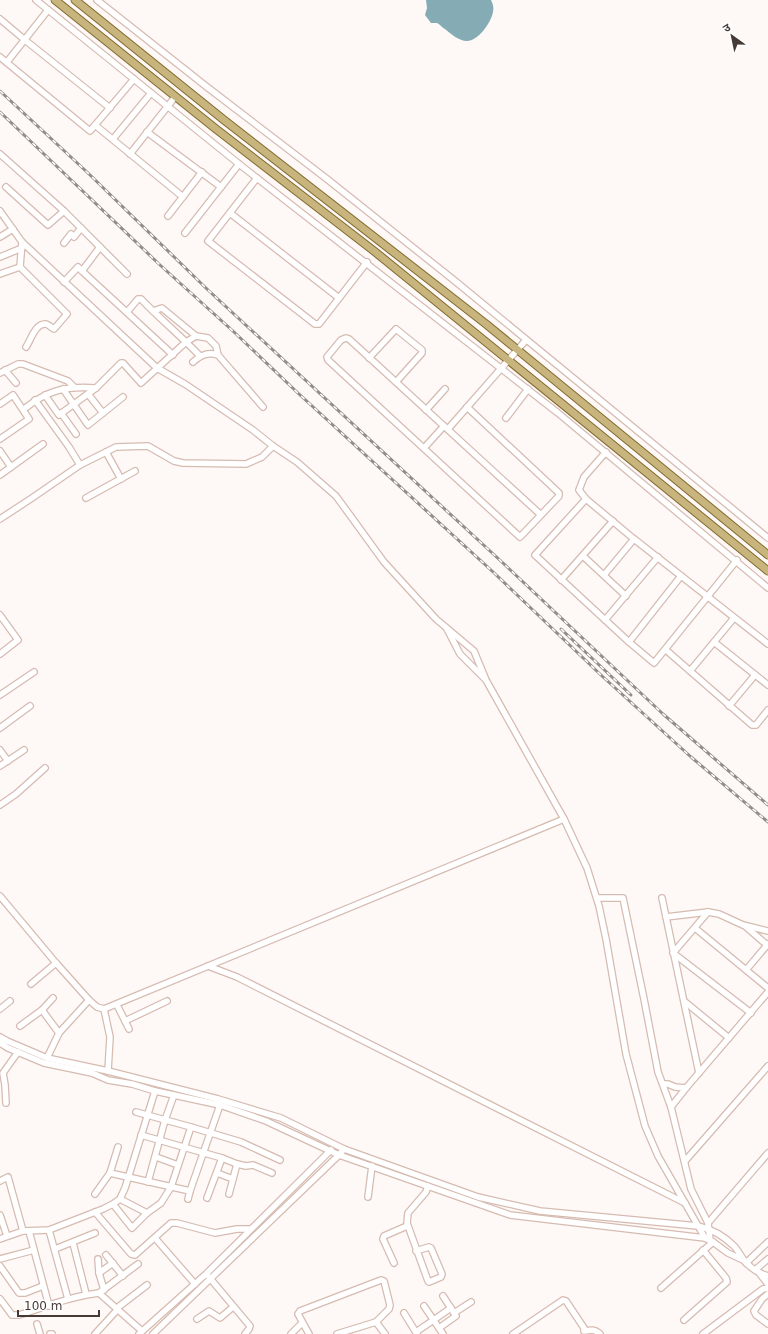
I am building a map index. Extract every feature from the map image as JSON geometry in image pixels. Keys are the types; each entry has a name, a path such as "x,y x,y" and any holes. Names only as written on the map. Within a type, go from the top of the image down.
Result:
{"main road":[{"path":"55,0 175,97 374,251 768,571"},
{"path":"75,0 224,120 382,242 517,350 768,555"}],"street":[{"path":"36,0 239,164 367,262 528,389 737,560 768,588"},
{"path":"97,0 408,243 768,538"},
{"path":"6,62 48,10"},
{"path":"0,19 110,108"},
{"path":"0,57 90,131 134,79"},
{"path":"113,139 151,93"},
{"path":"130,154 167,105 175,97"},
{"path":"95,125 183,197"},
{"path":"147,132 221,186"},
{"path":"0,154 64,211 127,274"},
{"path":"185,234 239,164"},
{"path":"168,216 202,172"},
{"path":"257,178 208,241 315,324 319,324 367,262"},
{"path":"6,187 48,226 64,211"},
{"path":"0,211 22,245 158,368 185,384 253,430 272,446 297,462 336,496 384,562 408,590 446,627 474,651 486,680 564,820 586,868 597,898 606,939 626,1054 645,1126 658,1156 698,1226 709,1240 728,1253 745,1261"},
{"path":"230,213 339,298"},
{"path":"64,242 72,234 74,236 81,228"},
{"path":"0,237 13,229"},
{"path":"0,257 22,245"},
{"path":"20,268 22,245"},
{"path":"82,271 100,247"},
{"path":"64,282 78,267 173,355"},
{"path":"0,274 20,268"},
{"path":"20,268 67,314 54,329 48,324 44,324 36,329 26,347"},
{"path":"127,312 140,298 200,356"},
{"path":"153,311 162,308 196,336 208,338 216,346 218,355 263,407"},
{"path":"369,358 396,329 422,350 422,353 396,382"},
{"path":"45,395 59,415 96,388 120,363 122,363 142,383 186,342 196,336"},
{"path":"467,407 559,493 559,496 541,515 521,536 518,537 327,358 328,355 341,340 346,338 541,515"},
{"path":"424,448 467,407 526,340"},
{"path":"193,362 200,356 209,352 218,355"},
{"path":"16,383 2,371 18,364 28,365 68,380 74,387"},
{"path":"24,409 35,400 63,389 74,387 96,388"},
{"path":"426,410 445,388"},
{"path":"63,389 88,425 123,398"},
{"path":"506,418 528,389"},
{"path":"0,404 13,394 29,419 0,440"},
{"path":"88,394 103,414"},
{"path":"35,400 69,447 80,465"},
{"path":"61,413 76,434"},
{"path":"0,475 43,444"},
{"path":"0,519 80,465 116,447 148,446 174,461 183,463 246,464 262,457 272,446"},
{"path":"0,450 11,467"},
{"path":"106,452 121,479"},
{"path":"606,452 584,477 579,490 586,499 634,540 658,557 768,644"},
{"path":"86,498 135,471"},
{"path":"586,499 535,555 629,642 654,663 737,560"},
{"path":"561,580 613,521"},
{"path":"604,575 634,540"},
{"path":"583,556 626,596"},
{"path":"605,620 658,557"},
{"path":"629,642 681,576"},
{"path":"0,615 18,640 0,654"},
{"path":"690,671 734,618"},
{"path":"446,627 460,654 486,680"},
{"path":"714,642 768,685"},
{"path":"666,650 752,725 756,725 768,710"},
{"path":"0,696 34,672"},
{"path":"729,706 755,675"},
{"path":"0,728 30,706"},
{"path":"0,750 8,761"},
{"path":"0,766 24,750"},
{"path":"0,805 16,794 45,768"},
{"path":"0,896 89,1000 98,1007 104,1009 117,1005 208,966 564,820"},
{"path":"597,898 623,898 658,1072 671,1107 691,1189 709,1226 734,1246 745,1261 760,1274 767,1283 711,1332 703,1334"},
{"path":"662,898 699,1073"},
{"path":"666,917 708,912 720,914 743,925 768,931"},
{"path":"673,953 708,912"},
{"path":"743,925 768,945 746,970"},
{"path":"695,928 768,988"},
{"path":"673,953 750,1013"},
{"path":"31,984 56,963"},
{"path":"208,966 237,977 685,1202"},
{"path":"671,1107 768,992"},
{"path":"20,1026 42,1010 53,998"},
{"path":"47,1058 59,1033 89,1000"},
{"path":"0,1009 10,1001"},
{"path":"125,1021 167,1001"},
{"path":"684,1001 729,1038"},
{"path":"117,1005 130,1029"},
{"path":"104,1009 110,1037 108,1071"},
{"path":"42,1010 59,1033"},
{"path":"0,1037 47,1058 108,1071 217,1102 281,1118 344,1149 478,1197 532,1210 709,1226"},
{"path":"0,1044 44,1063 92,1073 108,1080 132,1084 174,1095 217,1102 266,1121 339,1155 510,1215 709,1240"},
{"path":"6,1103 3,1073 18,1052"},
{"path":"685,1161 767,1071"},
{"path":"663,1084 686,1088"},
{"path":"0,1239 26,1231 49,1230 95,1212 113,1204 120,1199 125,1188 155,1090"},
{"path":"148,1182 156,1157 159,1140 174,1095"},
{"path":"188,1199 210,1133 217,1102"},
{"path":"136,1112 241,1142 280,1160"},
{"path":"113,1204 132,1228 147,1212 161,1203 171,1187 191,1127"},
{"path":"141,1135 203,1152 237,1164 246,1166 253,1165 272,1173"},
{"path":"98,1259 102,1292 141,1332 206,1274 336,1145"},
{"path":"95,1194 110,1173 118,1147"},
{"path":"153,1334 211,1280 344,1149"},
{"path":"662,1288 704,1250 709,1240 709,1226 768,1153"},
{"path":"156,1157 178,1165"},
{"path":"207,1198 222,1158"},
{"path":"229,1194 237,1164"},
{"path":"368,1197 372,1166"},
{"path":"110,1173 190,1191"},
{"path":"217,1173 233,1179"},
{"path":"0,1181 8,1177 34,1250 49,1306"},
{"path":"416,1251 427,1247 431,1248 442,1274 441,1277 428,1282 416,1251 407,1226 408,1213 426,1192 428,1186"},
{"path":"120,1199 147,1212"},
{"path":"95,1212 131,1254 135,1254 171,1223 177,1223 215,1233 237,1229 250,1229"},
{"path":"0,1217 7,1236"},
{"path":"394,1263 383,1237 385,1234 407,1226"},
{"path":"49,1230 68,1299"},
{"path":"55,1249 95,1233"},
{"path":"155,1238 195,1284"},
{"path":"745,1261 768,1242"},
{"path":"73,1243 86,1294"},
{"path":"0,1259 34,1250"},
{"path":"684,1320 727,1282 726,1278 704,1250"},
{"path":"106,1255 123,1276"},
{"path":"755,1270 768,1259"},
{"path":"99,1273 113,1263"},
{"path":"0,1299 12,1315 19,1315 86,1294 102,1292 138,1264"},
{"path":"0,1266 19,1293 25,1293 43,1286"},
{"path":"206,1274 250,1326 245,1334"},
{"path":"309,1334 298,1314 300,1311 384,1280 390,1309 376,1322 346,1333 337,1334"},
{"path":"95,1334 118,1309 147,1285"},
{"path":"768,1294 762,1299 754,1311 754,1313 768,1324"},
{"path":"439,1328 456,1317 443,1296"},
{"path":"513,1334 563,1300 566,1301 584,1328 582,1332 591,1330 597,1331 600,1334"},
{"path":"404,1314 416,1333 433,1320 471,1302"},
{"path":"424,1306 443,1334"},
{"path":"197,1319 208,1312 220,1318 233,1307"},
{"path":"376,1322 385,1334"},
{"path":"291,1334 302,1323"},
{"path":"37,1324 40,1334"}],"water":[{"path":"426,0 491,0 493,6 492,16 480,35 471,40 464,41 455,37 437,23 431,23 425,15 427,8"}],"railway":[{"path":"0,91 88,173 208,290 503,563 663,714 768,805"},
{"path":"0,112 160,265 492,571 602,676 691,757 768,822"},
{"path":"561,629 631,695"}]}
